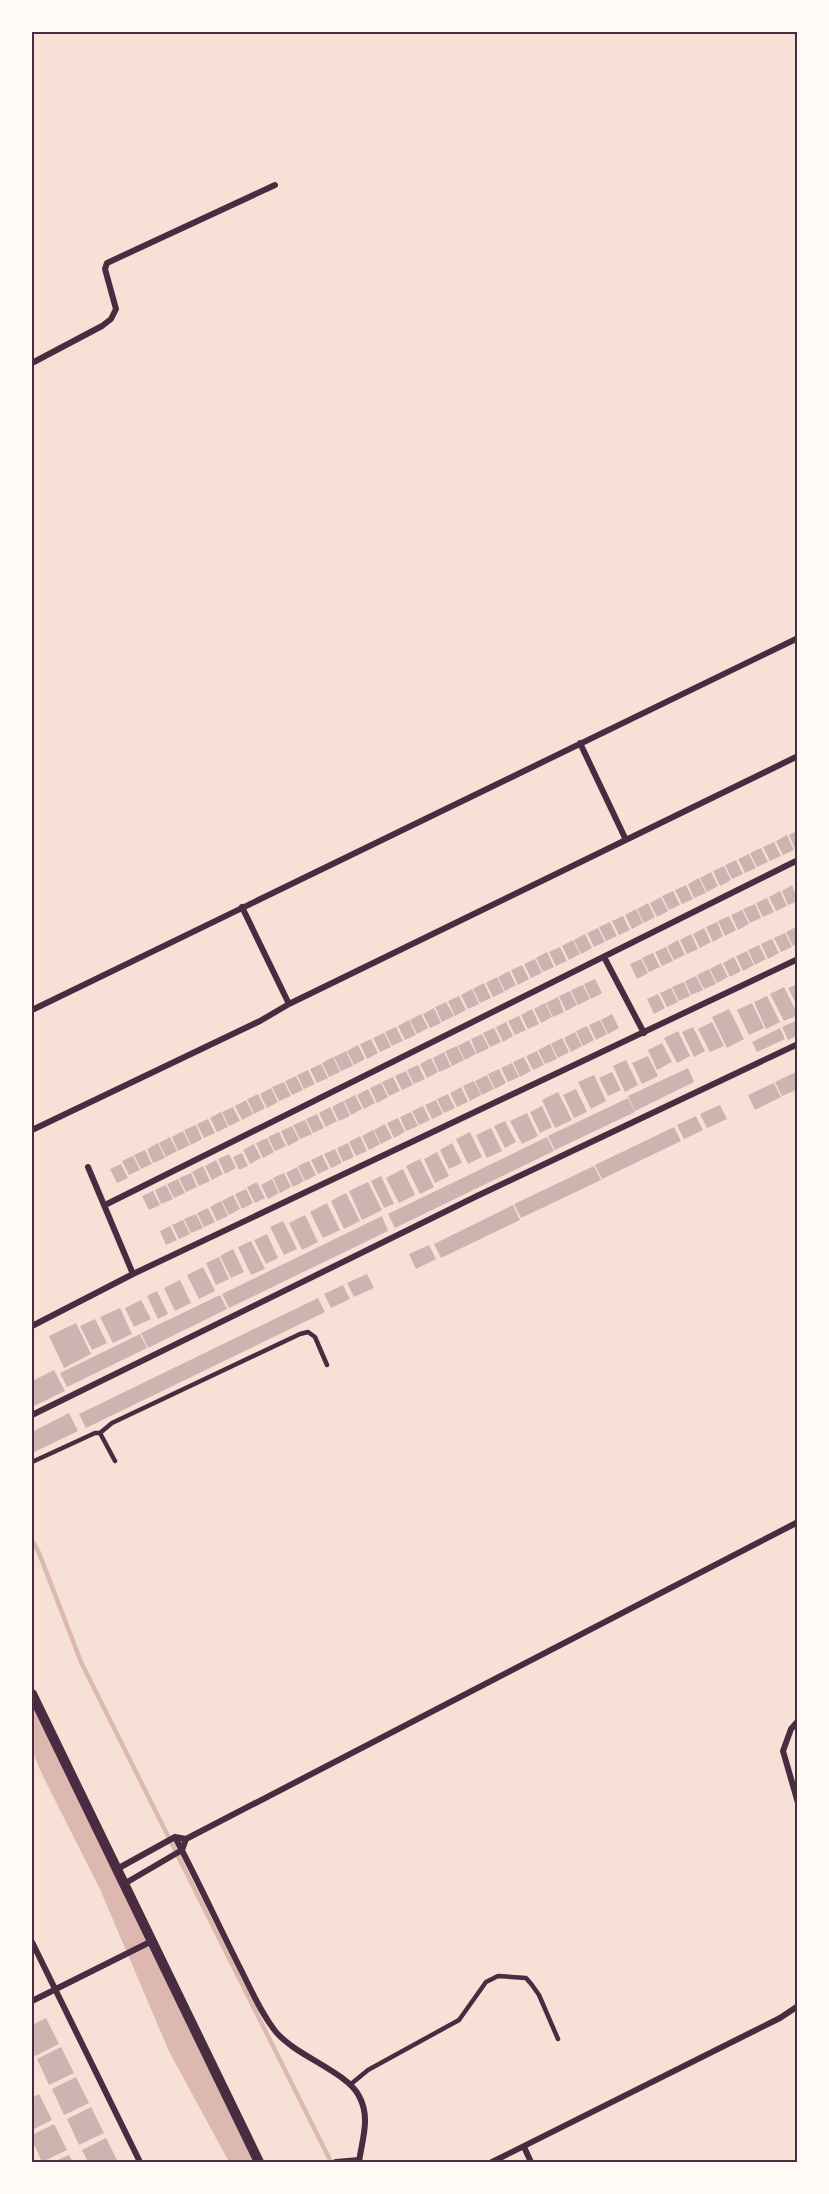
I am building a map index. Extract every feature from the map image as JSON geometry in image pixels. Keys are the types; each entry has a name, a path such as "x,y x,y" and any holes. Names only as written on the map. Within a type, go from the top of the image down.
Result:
{"street":[{"path":"32,363 111,319 116,309 105,269 107,263 275,185"},
{"path":"32,1010 798,638"},
{"path":"580,743 627,840"},
{"path":"32,1130 260,1021 289,1004 798,756"},
{"path":"105,1205 798,860"},
{"path":"242,907 289,1004"},
{"path":"604,957 644,1033"},
{"path":"32,1326 133,1274 798,959"},
{"path":"32,1415 477,1196 798,1044"},
{"path":"88,1167 133,1274"},
{"path":"117,1869 173,1838 186,1839 798,1522"},
{"path":"32,1694 260,2163"},
{"path":"798,1721 791,1729 783,1751 798,1803"},
{"path":"173,1838 258,2004 275,2031 285,2042 351,2084 361,2103 366,2128 359,2162 336,2163"},
{"path":"124,1884 180,1852 186,1839"},
{"path":"32,2001 152,1941"},
{"path":"32,1942 140,2163"},
{"path":"492,2163 780,2018 798,2006"},
{"path":"524,2147 531,2163"}],"lane":[{"path":"32,1462 95,1433 100,1433 112,1423 300,1334 309,1332 315,1337 327,1365"},
{"path":"100,1433 115,1461"},
{"path":"351,2084 368,2070 459,2020 486,1982 498,1976 526,1978 539,1995 558,2039"}],"building":[{"path":"798,830 798,848 795,849 789,835"},
{"path":"787,835 794,850 783,855 776,841"},
{"path":"774,842 781,856 770,861 763,847"},
{"path":"761,848 768,862 757,867 750,853"},
{"path":"749,854 756,868 745,873 738,859"},
{"path":"736,860 743,874 732,879 725,865"},
{"path":"724,866 731,880 720,886 713,871"},
{"path":"711,872 718,886 707,892 700,878"},
{"path":"699,878 706,893 694,898 688,884"},
{"path":"686,885 693,899 682,904 675,890"},
{"path":"792,885 798,901 788,905 782,891"},
{"path":"673,891 680,905 669,910 662,896"},
{"path":"780,891 787,906 776,911 769,897"},
{"path":"661,897 668,911 657,917 650,903"},
{"path":"767,898 774,912 763,917 756,903"},
{"path":"648,903 655,917 644,923 637,909"},
{"path":"755,904 761,918 750,923 743,909"},
{"path":"636,909 643,923 632,929 625,915"},
{"path":"742,910 749,924 738,930 731,915"},
{"path":"623,916 630,930 619,935 612,921"},
{"path":"729,916 736,930 725,936 718,921"},
{"path":"610,922 617,936 606,941 599,927"},
{"path":"717,922 723,936 713,942 706,927"},
{"path":"798,926 798,944 793,946 786,932"},
{"path":"598,928 605,942 594,947 587,933"},
{"path":"704,928 711,942 700,948 693,934"},
{"path":"785,933 792,947 781,952 774,938"},
{"path":"585,934 592,948 581,954 574,940"},
{"path":"691,934 698,949 687,954 680,940"},
{"path":"772,939 779,953 768,959 761,944"},
{"path":"573,940 580,954 569,960 562,946"},
{"path":"678,940 685,955 674,960 667,946"},
{"path":"759,945 766,959 755,965 748,950"},
{"path":"560,947 567,961 556,966 549,952"},
{"path":"666,947 673,961 662,966 655,952"},
{"path":"747,951 754,965 743,971 736,956"},
{"path":"547,952 554,967 543,972 536,958"},
{"path":"653,953 660,967 649,972 642,958"},
{"path":"734,957 741,971 730,977 723,963"},
{"path":"535,959 542,973 531,978 524,964"},
{"path":"641,959 648,973 637,979 630,964"},
{"path":"721,963 728,977 717,983 710,969"},
{"path":"522,965 529,979 518,985 511,970"},
{"path":"709,969 716,984 704,989 697,975"},
{"path":"509,971 516,985 505,991 498,977"},
{"path":"696,976 703,990 691,995 685,981"},
{"path":"497,977 504,992 493,997 486,983"},
{"path":"595,979 602,993 591,999 584,984"},
{"path":"684,982 690,996 679,1001 672,987"},
{"path":"484,983 491,998 480,1003 473,989"},
{"path":"798,984 798,1008 788,988"},
{"path":"583,985 590,999 578,1005 571,990"},
{"path":"784,987 798,1015 784,1021 770,994"},
{"path":"671,988 678,1002 667,1007 660,993"},
{"path":"472,989 479,1004 468,1009 461,995"},
{"path":"570,991 577,1005 566,1011 559,996"},
{"path":"658,994 665,1008 654,1014 647,999"},
{"path":"459,996 466,1010 455,1016 448,1001"},
{"path":"767,996 780,1022 766,1029 754,1002"},
{"path":"558,997 564,1012 553,1017 546,1003"},
{"path":"446,1002 454,1016 442,1022 435,1007"},
{"path":"545,1003 552,1017 541,1023 534,1009"},
{"path":"752,1003 764,1028 749,1035 737,1010"},
{"path":"434,1008 441,1023 430,1028 423,1014"},
{"path":"532,1009 539,1024 528,1029 521,1015"},
{"path":"729,1009 744,1039 727,1048 712,1017"},
{"path":"421,1014 428,1028 417,1034 410,1020"},
{"path":"612,1014 619,1028 608,1034 601,1020"},
{"path":"519,1016 526,1030 515,1035 508,1021"},
{"path":"409,1020 416,1035 405,1040 398,1026"},
{"path":"600,1020 607,1034 596,1040 589,1025"},
{"path":"798,1020 798,1035 788,1040 782,1027"},
{"path":"506,1022 513,1036 503,1042 496,1027"},
{"path":"712,1022 724,1046 710,1052 698,1029"},
{"path":"587,1026 594,1040 583,1046 576,1031"},
{"path":"396,1027 403,1041 392,1046 385,1032"},
{"path":"693,1027 705,1051 694,1057 682,1032"},
{"path":"494,1028 501,1042 490,1047 483,1033"},
{"path":"780,1028 785,1039 757,1052 752,1042"},
{"path":"678,1031 690,1056 677,1063 664,1038"},
{"path":"575,1032 582,1046 571,1052 564,1038"},
{"path":"384,1033 391,1047 380,1052 373,1038"},
{"path":"482,1034 489,1048 477,1054 471,1039"},
{"path":"562,1038 569,1052 558,1058 551,1044"},
{"path":"371,1039 378,1053 367,1059 360,1044"},
{"path":"469,1040 476,1054 465,1060 458,1046"},
{"path":"662,1043 672,1062 657,1070 648,1050"},
{"path":"550,1044 557,1059 545,1064 538,1050"},
{"path":"358,1045 365,1059 354,1065 347,1051"},
{"path":"457,1046 464,1060 452,1066 445,1051"},
{"path":"346,1051 353,1066 341,1071 334,1057"},
{"path":"537,1051 544,1065 533,1070 526,1056"},
{"path":"444,1052 451,1067 439,1072 433,1058"},
{"path":"648,1056 658,1076 642,1084 632,1063"},
{"path":"333,1057 340,1072 329,1077 322,1063"},
{"path":"524,1057 531,1071 520,1077 513,1062"},
{"path":"431,1058 438,1072 427,1078 420,1064"},
{"path":"626,1060 638,1085 625,1092 613,1066"},
{"path":"512,1063 519,1077 508,1082 501,1068"},
{"path":"321,1064 328,1078 317,1083 310,1069"},
{"path":"418,1065 425,1079 414,1084 407,1070"},
{"path":"688,1068 694,1082 635,1111 628,1096"},
{"path":"499,1069 506,1083 495,1089 488,1074"},
{"path":"308,1070 315,1084 304,1089 297,1075"},
{"path":"406,1071 413,1085 402,1090 395,1076"},
{"path":"798,1071 798,1089 782,1096 775,1082"},
{"path":"612,1072 621,1090 608,1096 599,1078"},
{"path":"487,1075 494,1089 482,1095 475,1081"},
{"path":"594,1075 606,1101 591,1109 578,1082"},
{"path":"296,1076 303,1090 292,1095 285,1081"},
{"path":"393,1077 400,1091 389,1096 382,1082"},
{"path":"474,1081 481,1095 470,1101 463,1086"},
{"path":"284,1082 291,1096 279,1101 272,1087"},
{"path":"381,1083 388,1097 377,1103 370,1088"},
{"path":"774,1083 781,1097 755,1110 748,1095"},
{"path":"461,1087 468,1102 457,1107 450,1093"},
{"path":"271,1088 278,1102 267,1108 260,1094"},
{"path":"368,1089 375,1103 364,1109 357,1095"},
{"path":"576,1089 587,1112 574,1118 563,1095"},
{"path":"558,1092 572,1120 555,1128 542,1100"},
{"path":"258,1094 265,1108 254,1114 247,1099"},
{"path":"448,1094 455,1108 444,1113 437,1099"},
{"path":"355,1095 362,1109 351,1115 344,1101"},
{"path":"628,1098 635,1112 555,1150 548,1136"},
{"path":"246,1100 253,1114 242,1120 235,1106"},
{"path":"436,1100 443,1114 432,1119 425,1105"},
{"path":"343,1101 350,1116 339,1121 332,1107"},
{"path":"720,1105 727,1119 707,1128 700,1114"},
{"path":"423,1106 430,1120 419,1125 412,1111"},
{"path":"542,1106 552,1127 540,1133 530,1112"},
{"path":"233,1107 240,1121 229,1126 222,1112"},
{"path":"330,1107 337,1121 326,1127 319,1113"},
{"path":"221,1112 228,1127 217,1132 210,1118"},
{"path":"411,1112 418,1126 406,1131 400,1117"},
{"path":"527,1113 538,1136 522,1144 510,1121"},
{"path":"317,1114 324,1128 313,1133 306,1119"},
{"path":"696,1116 703,1130 684,1139 677,1125"},
{"path":"398,1118 405,1132 394,1138 387,1123"},
{"path":"208,1119 215,1133 204,1138 197,1124"},
{"path":"305,1120 312,1134 300,1139 293,1125"},
{"path":"505,1121 516,1142 505,1148 494,1126"},
{"path":"385,1124 392,1138 381,1144 374,1130"},
{"path":"196,1125 202,1139 191,1145 184,1130"},
{"path":"292,1126 299,1140 288,1146 281,1131"},
{"path":"674,1127 681,1141 602,1179 595,1165"},
{"path":"491,1128 502,1151 487,1158 476,1135"},
{"path":"373,1130 380,1144 369,1150 362,1136"},
{"path":"183,1131 190,1145 178,1151 172,1137"},
{"path":"279,1132 286,1146 275,1151 268,1137"},
{"path":"470,1132 482,1157 468,1164 456,1139"},
{"path":"360,1136 367,1151 356,1156 349,1142"},
{"path":"170,1137 177,1151 166,1157 159,1143"},
{"path":"547,1137 554,1151 395,1228 388,1214"},
{"path":"267,1138 274,1152 263,1158 256,1143"},
{"path":"158,1143 165,1158 153,1163 147,1149"},
{"path":"348,1143 354,1157 343,1162 337,1148"},
{"path":"452,1143 462,1163 449,1169 440,1150"},
{"path":"254,1144 261,1158 250,1164 243,1150"},
{"path":"335,1149 342,1163 331,1168 324,1154"},
{"path":"145,1150 152,1164 141,1169 134,1155"},
{"path":"437,1152 449,1176 435,1183 424,1159"},
{"path":"242,1153 248,1166 239,1170 233,1157"},
{"path":"229,1154 236,1168 225,1174 218,1159"},
{"path":"322,1155 329,1169 318,1174 311,1160"},
{"path":"133,1156 140,1170 129,1175 122,1161"},
{"path":"420,1159 434,1187 420,1194 406,1166"},
{"path":"216,1160 223,1174 212,1180 205,1166"},
{"path":"309,1161 316,1175 305,1181 298,1166"},
{"path":"121,1164 128,1178 117,1183 110,1169"},
{"path":"203,1166 210,1181 199,1186 192,1172"},
{"path":"594,1166 601,1180 521,1218 514,1204"},
{"path":"297,1167 304,1181 293,1187 286,1173"},
{"path":"403,1169 415,1195 399,1203 386,1178"},
{"path":"191,1173 197,1187 186,1192 179,1178"},
{"path":"284,1173 291,1187 280,1193 273,1178"},
{"path":"381,1176 394,1204 384,1208 371,1181"},
{"path":"178,1179 185,1193 174,1198 167,1184"},
{"path":"272,1179 279,1193 268,1199 261,1185"},
{"path":"257,1182 265,1198 255,1203 247,1187"},
{"path":"368,1182 382,1210 362,1220 349,1191"},
{"path":"166,1185 173,1199 161,1204 155,1190"},
{"path":"246,1189 253,1203 242,1209 235,1194"},
{"path":"153,1191 160,1205 149,1210 142,1196"},
{"path":"346,1193 360,1221 344,1229 331,1201"},
{"path":"233,1195 240,1209 229,1215 222,1201"},
{"path":"221,1201 228,1216 217,1221 210,1207"},
{"path":"327,1203 340,1230 323,1238 310,1212"},
{"path":"513,1205 520,1220 441,1258 434,1244"},
{"path":"208,1208 215,1222 204,1227 197,1213"},
{"path":"196,1214 203,1228 191,1233 184,1219"},
{"path":"305,1215 318,1242 302,1250 289,1223"},
{"path":"382,1216 388,1231 229,1308 222,1294"},
{"path":"183,1220 190,1234 179,1239 172,1225"},
{"path":"283,1221 297,1249 284,1255 270,1227"},
{"path":"170,1226 177,1240 166,1245 160,1231"},
{"path":"267,1234 278,1258 266,1264 254,1240"},
{"path":"251,1241 265,1269 251,1275 238,1247"},
{"path":"429,1245 436,1259 416,1269 409,1254"},
{"path":"233,1249 244,1272 231,1278 220,1256"},
{"path":"219,1257 229,1279 216,1285 206,1263"},
{"path":"203,1267 215,1291 199,1299 187,1275"},
{"path":"367,1274 374,1288 354,1297 347,1283"},
{"path":"180,1280 191,1303 175,1311 164,1288"},
{"path":"343,1285 350,1299 331,1308 324,1294"},
{"path":"157,1291 168,1314 158,1319 147,1296"},
{"path":"220,1295 227,1309 148,1348 141,1333"},
{"path":"318,1298 325,1312 86,1428 79,1414"},
{"path":"141,1300 151,1319 134,1327 125,1308"},
{"path":"120,1308 132,1334 113,1343 100,1317"},
{"path":"95,1319 107,1343 92,1350 80,1326"},
{"path":"76,1323 91,1354 64,1368 49,1336"},
{"path":"140,1334 147,1348 67,1387 60,1373"},
{"path":"54,1370 65,1391 32,1407 32,1381"},
{"path":"69,1413 78,1431 32,1453 32,1432"},
{"path":"46,2018 59,2044 35,2056 32,2049 32,2025"},
{"path":"61,2047 74,2073 49,2085 37,2059"},
{"path":"76,2077 89,2103 64,2115 52,2089"},
{"path":"39,2094 52,2120 32,2130 32,2098"},
{"path":"91,2107 104,2133 79,2145 67,2119"},
{"path":"54,2124 67,2150 42,2162 32,2135"},
{"path":"106,2138 118,2162 88,2162 82,2150"},
{"path":"69,2155 73,2162 53,2162"}],"waterway":[{"path":"32,1540 81,1662 331,2162"},
{"path":"32,1716 56,1771 113,1884 182,2046 245,2162"}]}
